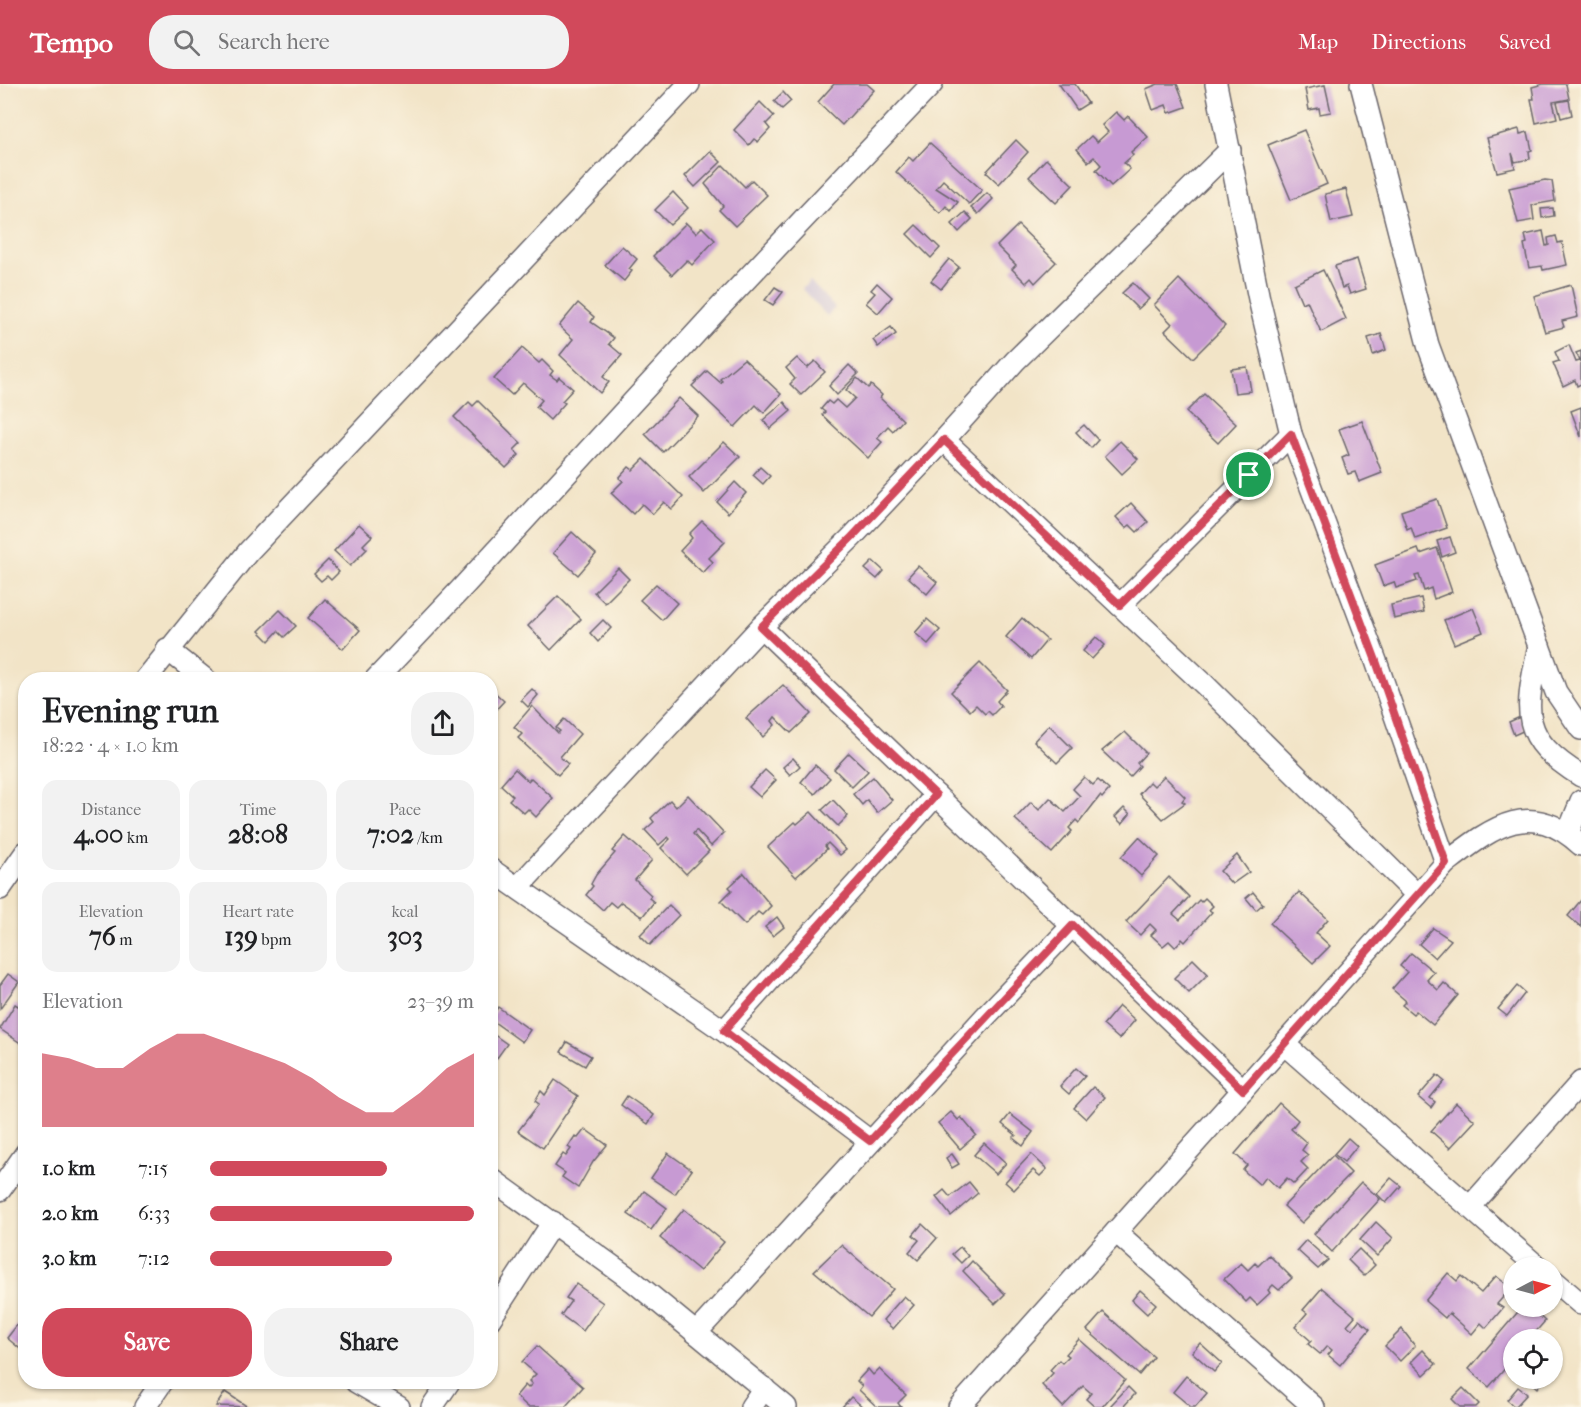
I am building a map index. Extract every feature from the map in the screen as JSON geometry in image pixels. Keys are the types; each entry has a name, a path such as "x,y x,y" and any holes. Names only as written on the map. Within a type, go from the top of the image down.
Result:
{"street":[{"path":"151,672 167,649 248,552 689,84"},
{"path":"383,672 578,464 720,307 932,84"},
{"path":"1216,84 1259,299 1291,434 1376,661 1446,863"},
{"path":"1361,84 1428,345 1556,692 1581,729"},
{"path":"518,887 761,627 852,537 944,440 1015,361 1230,150"},
{"path":"1120,605 1291,434"},
{"path":"944,440 1281,758 1417,895"},
{"path":"761,627 1243,1090"},
{"path":"1539,645 1531,686 1529,717 1536,738 1558,762 1581,776"},
{"path":"167,649 196,672"},
{"path":"724,1031 936,795"},
{"path":"959,1407 1446,863 1477,839 1516,820 1540,821 1575,839 1581,801"},
{"path":"0,889 18,864"},
{"path":"498,874 724,1031 870,1141"},
{"path":"696,1333 870,1141 1073,925"},
{"path":"1285,1045 1526,1257"},
{"path":"1470,1208 1581,1082"},
{"path":"0,1190 18,1165"},
{"path":"498,1184 553,1222 696,1333 786,1407"},
{"path":"498,1307 553,1222"},
{"path":"1116,1232 1292,1400 1314,1407"},
{"path":"1563,1289 1581,1304"},
{"path":"751,1407 764,1388"},
{"path":"145,1407 157,1389"},
{"path":"368,1389 399,1407"},
{"path":"432,1407 444,1389"}],"shaded area":[{"path":"810,281 835,308 827,316 802,289"}],"building":[{"path":"834,84 867,84 874,90 842,125 818,102"},
{"path":"1059,84 1075,84 1088,103 1077,110"},
{"path":"1158,84 1177,84 1186,107 1169,113 1166,105 1153,110 1146,89"},
{"path":"1543,84 1566,84 1569,99 1553,102 1557,118 1536,123 1531,99 1534,99 1532,87"},
{"path":"1325,85 1331,112 1320,114 1319,108 1309,110 1305,89"},
{"path":"783,92 791,101 782,109 774,101"},
{"path":"1569,100 1572,115 1561,118 1557,102"},
{"path":"760,102 774,116 766,124 770,129 758,142 754,139 749,145 734,130"},
{"path":"1116,112 1124,120 1128,116 1148,137 1131,152 1133,155 1124,163 1130,169 1111,186 1096,170 1101,165 1094,157 1088,162 1077,149 1091,136 1097,142 1108,132 1102,125"},
{"path":"1519,129 1520,134 1528,132 1532,150 1529,151 1530,159 1515,162 1512,153 1515,168 1497,172 1487,138"},
{"path":"1304,130 1327,184 1291,200 1268,145"},
{"path":"1016,140 1028,152 999,184 986,172"},
{"path":"930,143 982,190 969,204 943,180 936,188 958,202 951,211 946,206 940,213 896,172 909,157 913,161"},
{"path":"710,151 721,162 695,187 685,176"},
{"path":"1046,159 1073,185 1056,203 1029,177"},
{"path":"723,165 745,187 752,180 767,195 735,226 719,210 723,206 705,184"},
{"path":"1545,180 1552,181 1555,201 1532,205 1534,220 1518,223 1509,188"},
{"path":"1346,189 1353,217 1331,222 1325,194"},
{"path":"673,192 688,208 670,225 655,210"},
{"path":"987,193 993,199 978,214 971,208"},
{"path":"1553,208 1554,216 1542,218 1541,209"},
{"path":"965,212 972,219 959,232 952,224"},
{"path":"686,223 696,233 702,227 715,240 692,265 687,260 672,275 653,256"},
{"path":"916,225 940,248 931,258 907,234"},
{"path":"1018,225 1056,262 1035,283 1031,278 1026,283 1012,269 1016,265 997,246"},
{"path":"1543,231 1546,246 1549,245 1548,238 1556,236 1558,243 1562,242 1567,265 1543,270 1542,266 1529,268 1524,244 1527,243 1525,235"},
{"path":"622,246 637,259 629,269 632,271 624,281 605,265"},
{"path":"949,259 959,267 941,289 931,281"},
{"path":"1357,259 1366,289 1350,294 1347,286 1342,288 1335,266"},
{"path":"1323,270 1346,319 1321,332 1307,301 1302,303 1294,284"},
{"path":"1179,279 1225,326 1193,358 1165,331 1172,324 1154,305"},
{"path":"877,283 892,297 878,313 866,303 875,293 871,290"},
{"path":"1133,283 1149,299 1138,309 1122,293"},
{"path":"1571,285 1578,317 1562,321 1564,327 1545,332 1534,296"},
{"path":"775,287 783,292 773,305 765,300"},
{"path":"578,303 594,317 591,322 614,338 609,344 622,355 603,377 609,382 600,393 560,355 573,339 559,326"},
{"path":"891,327 896,334 878,347 873,340"},
{"path":"1381,334 1386,350 1373,355 1368,338"},
{"path":"1569,345 1576,362 1580,361 1576,353 1581,351 1581,384 1577,386 1575,380 1563,386 1553,363 1559,361 1555,352"},
{"path":"522,348 539,363 542,360 553,371 550,375 557,380 559,377 573,389 562,401 565,403 550,420 536,407 542,400 523,383 512,395 494,379"},
{"path":"797,358 807,368 815,361 825,372 801,395 790,384 795,379 786,368"},
{"path":"744,359 781,394 764,413 756,405 735,427 692,386 707,371 721,383 720,379"},
{"path":"849,365 858,374 837,395 829,386"},
{"path":"1247,367 1251,391 1235,393 1231,369"},
{"path":"857,378 868,388 871,385 882,395 880,398 903,420 893,431 888,426 877,438 882,442 868,458 822,415 825,412 821,409 828,401 832,404 836,400 845,408 855,398 846,390"},
{"path":"1204,394 1236,424 1218,443 1186,412"},
{"path":"679,398 698,416 663,452 645,434"},
{"path":"478,401 521,443 514,450 519,455 506,468 454,417 469,402 473,406"},
{"path":"784,402 791,411 770,429 763,420"},
{"path":"1581,407 1581,437 1571,411"},
{"path":"1362,421 1382,473 1359,482 1355,472 1348,474 1342,458 1349,455 1339,429"},
{"path":"1084,425 1098,440 1091,448 1076,432"},
{"path":"1120,441 1138,459 1122,474 1105,456"},
{"path":"724,442 740,457 704,493 689,477"},
{"path":"644,459 683,497 672,509 664,502 653,514 642,504 633,514 611,493 623,481 619,478 629,467 633,470"},
{"path":"760,467 770,476 763,484 753,475"},
{"path":"735,482 746,493 728,513 717,502"},
{"path":"1437,499 1447,528 1415,539 1411,527 1407,529 1401,511"},
{"path":"1131,503 1148,522 1137,532 1130,525 1126,528 1116,517"},
{"path":"702,521 725,542 709,558 713,562 703,573 680,551 692,538 689,534"},
{"path":"359,524 372,536 363,545 367,549 350,566 334,551"},
{"path":"572,532 596,554 578,575 553,553"},
{"path":"1450,537 1455,552 1442,557 1437,541"},
{"path":"1437,548 1452,592 1434,599 1431,588 1424,591 1419,575 1415,576 1417,581 1396,588 1394,582 1383,586 1375,565 1418,549 1420,554"},
{"path":"328,560 339,572 331,580 327,576 321,581 314,574"},
{"path":"873,561 884,571 877,579 865,569"},
{"path":"918,566 937,582 927,594 908,577"},
{"path":"618,568 629,579 605,603 594,592"},
{"path":"656,584 677,603 662,620 640,600"},
{"path":"558,596 581,619 551,650 528,626"},
{"path":"1421,598 1424,612 1394,619 1391,605"},
{"path":"325,599 360,630 343,649 308,618"},
{"path":"1473,608 1483,632 1454,644 1444,620"},
{"path":"280,610 296,626 284,637 278,631 269,641 259,631"},
{"path":"1022,618 1047,640 1031,659 1006,637"},
{"path":"927,619 940,630 928,644 915,633"},
{"path":"603,620 611,628 598,642 590,633"},
{"path":"1096,637 1105,645 1092,659 1083,651"},
{"path":"980,663 1007,690 997,701 1001,706 992,715 988,711 985,714 976,705 970,711 951,692"},
{"path":"783,685 811,714 791,733 775,717 772,721 775,725 763,737 746,718"},
{"path":"532,689 538,695 528,707 521,700"},
{"path":"498,695 504,701 498,707"},
{"path":"532,706 558,733 560,731 556,728 564,719 580,734 560,757 568,764 558,775 518,738 522,734 514,727"},
{"path":"1520,717 1525,730 1514,735 1509,722"},
{"path":"1049,725 1072,748 1057,763 1034,741"},
{"path":"1125,732 1146,753 1137,763 1140,766 1130,777 1102,751"},
{"path":"849,753 868,771 852,787 834,769"},
{"path":"793,758 800,766 790,775 783,767"},
{"path":"815,765 830,778 815,794 801,782"},
{"path":"515,769 528,781 531,778 553,798 536,817 528,809 524,813 509,800 513,796 501,785"},
{"path":"765,770 776,780 760,797 749,787"},
{"path":"1164,776 1185,797 1182,801 1185,803 1163,819 1139,794 1150,782 1154,786"},
{"path":"873,777 892,800 877,813 867,800 862,805 853,794"},
{"path":"1084,777 1093,785 1098,780 1109,790 1102,798 1100,796 1079,823 1076,820 1069,828 1072,831 1052,853 1015,819 1031,802 1039,810 1050,798 1065,812 1080,796 1073,789"},
{"path":"688,795 724,833 711,846 696,830 693,834 709,851 686,874 661,848 670,839 668,837 659,845 645,830 654,822 651,818 670,800 676,807"},
{"path":"833,800 848,816 838,826 822,810"},
{"path":"1124,808 1130,814 1122,824 1115,817"},
{"path":"811,812 846,850 840,855 828,843 825,846 827,849 796,877 768,847 795,822 797,824"},
{"path":"625,836 652,860 635,880 651,895 649,898 654,902 642,917 621,902 616,907 610,902 603,910 586,895 593,886 591,884 596,875 615,853 612,851"},
{"path":"1139,837 1159,856 1141,876 1121,857"},
{"path":"1237,855 1249,872 1232,884 1220,871"},
{"path":"744,873 771,906 762,915 758,912 745,925 721,901 732,890 729,887"},
{"path":"1169,877 1189,897 1173,914 1180,920 1199,900 1201,902 1205,898 1213,906 1209,910 1212,912 1185,942 1182,939 1175,947 1169,941 1163,946 1151,935 1156,930 1150,924 1140,935 1126,922"},
{"path":"1253,892 1263,904 1256,910 1246,898"},
{"path":"1299,892 1328,919 1316,933 1330,946 1313,963 1270,923"},
{"path":"1581,900 1581,927 1568,916"},
{"path":"669,905 679,915 650,945 640,935"},
{"path":"777,917 784,927 773,936 765,927"},
{"path":"1433,928 1451,940 1435,958 1419,944"},
{"path":"1411,953 1434,972 1427,980 1438,990 1444,983 1458,995 1433,1025 1416,1011 1413,1014 1402,1005 1406,1001 1392,989 1407,972 1400,966"},
{"path":"1193,959 1208,974 1189,993 1174,978"},
{"path":"8,974 18,981 0,1009 0,985"},
{"path":"1517,986 1525,993 1507,1016 1498,1009"},
{"path":"15,1004 18,1006 18,1041 0,1029"},
{"path":"1119,1006 1135,1020 1119,1039 1103,1025"},
{"path":"498,1007 530,1030 522,1042 498,1025"},
{"path":"498,1038 507,1044 498,1057"},
{"path":"567,1042 591,1056 585,1066 561,1052"},
{"path":"1076,1068 1085,1076 1069,1094 1060,1086"},
{"path":"1437,1075 1444,1081 1430,1098 1435,1102 1431,1108 1418,1097"},
{"path":"555,1080 578,1096 543,1148 518,1131 539,1104 535,1101 541,1091 545,1095"},
{"path":"1093,1087 1105,1097 1086,1119 1074,1108"},
{"path":"627,1096 654,1115 648,1124 621,1105"},
{"path":"1279,1103 1298,1120 1291,1129 1307,1143 1302,1150 1308,1155 1301,1162 1308,1169 1294,1184 1287,1178 1278,1188 1266,1177 1260,1185 1243,1170 1247,1165 1235,1154"},
{"path":"1456,1103 1475,1121 1450,1148 1431,1131"},
{"path":"951,1112 958,1120 961,1117 976,1135 960,1149 938,1123"},
{"path":"1010,1114 1033,1132 1023,1146 1013,1138 1016,1135 1002,1124"},
{"path":"585,1129 607,1145 593,1162 578,1188 562,1177 565,1173 555,1166 563,1154 566,1156 571,1149 568,1147 575,1136 578,1138"},
{"path":"1348,1138 1357,1146 1344,1162 1334,1154"},
{"path":"984,1143 1006,1163 996,1174 974,1155"},
{"path":"668,1153 692,1170 675,1194 651,1178"},
{"path":"952,1154 959,1164 952,1168 946,1158"},
{"path":"1031,1154 1047,1169 1040,1176 1033,1170 1014,1190 1005,1182"},
{"path":"1333,1155 1351,1173 1302,1223 1284,1206"},
{"path":"1391,1178 1401,1186 1386,1203 1377,1194"},
{"path":"969,1182 978,1193 951,1216 936,1197 944,1190 950,1197"},
{"path":"1361,1182 1380,1199 1332,1252 1314,1234"},
{"path":"644,1191 667,1208 651,1230 628,1214"},
{"path":"684,1209 724,1242 700,1271 660,1238"},
{"path":"1376,1222 1393,1238 1377,1256 1360,1240"},
{"path":"922,1224 937,1238 918,1260 909,1252 919,1240 913,1235"},
{"path":"1306,1240 1328,1260 1318,1269 1297,1250"},
{"path":"841,1245 893,1289 869,1317 814,1271"},
{"path":"960,1247 968,1256 961,1263 952,1254"},
{"path":"1359,1249 1375,1265 1364,1276 1348,1260"},
{"path":"1269,1255 1292,1278 1279,1290 1273,1285 1268,1290 1270,1293 1257,1305 1250,1298 1246,1302 1224,1279 1241,1263 1248,1270 1255,1263 1258,1266"},
{"path":"972,1261 1005,1294 995,1304 963,1271"},
{"path":"1448,1273 1457,1281 1461,1276 1481,1293 1496,1276 1503,1282 1503,1297 1497,1304 1503,1308 1486,1328 1481,1323 1472,1334 1449,1313 1445,1318 1425,1301"},
{"path":"576,1284 603,1303 583,1331 561,1315 571,1301 566,1298"},
{"path":"1322,1288 1355,1316 1347,1325 1352,1329 1359,1320 1370,1329 1340,1365 1328,1355 1332,1350 1327,1346 1320,1354 1308,1344 1311,1341 1295,1327 1307,1313 1303,1310"},
{"path":"1140,1290 1156,1304 1147,1314 1132,1300"},
{"path":"904,1296 914,1305 893,1329 883,1320"},
{"path":"1103,1312 1154,1357 1139,1375 1087,1330"},
{"path":"1514,1317 1540,1317 1545,1321 1538,1329 1503,1329"},
{"path":"17,1325 18,1326 18,1347 7,1338"},
{"path":"1402,1329 1415,1346 1400,1361 1385,1346"},
{"path":"1503,1329 1503,1371 1489,1387 1469,1369"},
{"path":"1079,1339 1125,1380 1102,1407 1095,1407 1086,1399 1091,1393 1083,1386 1063,1407 1042,1385 1053,1373 1050,1370 1059,1360 1062,1363 1069,1356 1066,1354"},
{"path":"1200,1343 1222,1363 1214,1372 1192,1352"},
{"path":"537,1346 583,1387 565,1407 528,1407 516,1396 525,1385 528,1388 532,1384 529,1381 536,1374 522,1362"},
{"path":"1423,1350 1436,1364 1424,1375 1411,1362"},
{"path":"868,1369 873,1375 879,1369 906,1395 898,1403 901,1407 877,1407 859,1390 862,1386 857,1381"},
{"path":"1186,1376 1207,1393 1195,1407 1191,1407 1173,1392"},
{"path":"1128,1387 1135,1394 1123,1407 1113,1407 1111,1405"},
{"path":"1463,1388 1479,1404 1476,1407 1460,1407 1452,1399"},
{"path":"1516,1389 1521,1389 1527,1394 1515,1407 1507,1400"},
{"path":"225,1392 248,1407 216,1406"},
{"path":"851,1397 863,1407 842,1407"}],"route":[{"path":"1291,434 1376,661 1446,863 1243,1090 1073,925 870,1141 724,1031 936,795 761,627 852,537 944,440 1120,605 1249,475 1291,434"}]}
